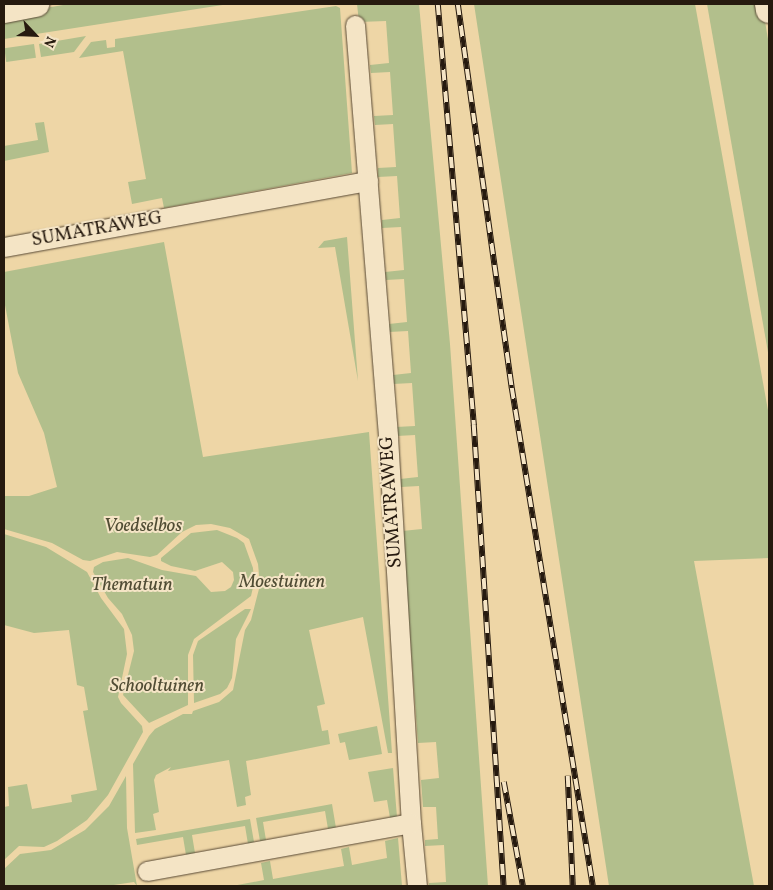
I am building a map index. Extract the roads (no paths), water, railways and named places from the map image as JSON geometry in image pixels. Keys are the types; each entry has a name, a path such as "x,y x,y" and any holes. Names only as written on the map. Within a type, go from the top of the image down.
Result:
{"main road":[{"path":"4,10 36,4"},
{"path":"768,4 769,10"}],"street":[{"name":"SUMATRAWEG","path":"355,25 388,437 411,823 417,886"},
{"name":"SUMATRAWEG","path":"4,247 368,181"},
{"path":"146,870 411,823"}],"railway":[{"path":"438,4 474,425 504,886"},
{"path":"458,4 512,388 593,886"},
{"path":"568,776 573,886"},
{"path":"504,782 523,886"}],"park label":[{"name":"Voedselbos","path":"143,527"},
{"name":"Moestuinen","path":"282,583"},
{"name":"Thematuin","path":"132,586"},
{"name":"Schooltuinen","path":"157,687"}]}
